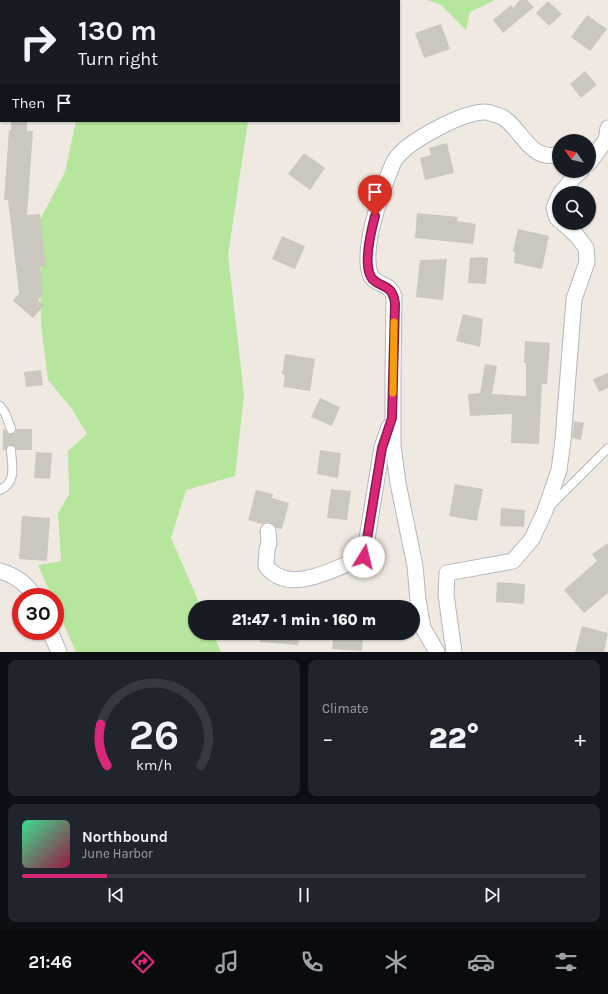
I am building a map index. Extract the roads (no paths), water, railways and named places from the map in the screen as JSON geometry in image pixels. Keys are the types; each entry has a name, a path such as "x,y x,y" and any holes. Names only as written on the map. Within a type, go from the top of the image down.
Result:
{"street":[{"path":"437,652 423,628 418,600 415,566 398,483 393,446 392,418 394,296 390,289 370,276 369,246 373,226 380,199 395,159 402,151 416,140 443,125 469,115 485,112 504,118 535,152 552,157"},
{"path":"596,142 607,136"},
{"path":"596,152 607,136"},
{"path":"567,186 573,178"},
{"path":"454,652 446,595 447,573 513,561 532,539 545,511 559,470 563,440 574,299 587,262 586,248 571,230"},
{"path":"268,531 269,543 266,566 269,570 279,576 304,580 326,574 364,557 382,448 392,418"},
{"path":"0,571 13,576 28,588"},
{"path":"53,640 58,652"}],"lane":[{"path":"0,406 5,413 11,429"},
{"path":"545,511 608,448"},
{"path":"0,490 6,487 12,474 11,450"}]}
